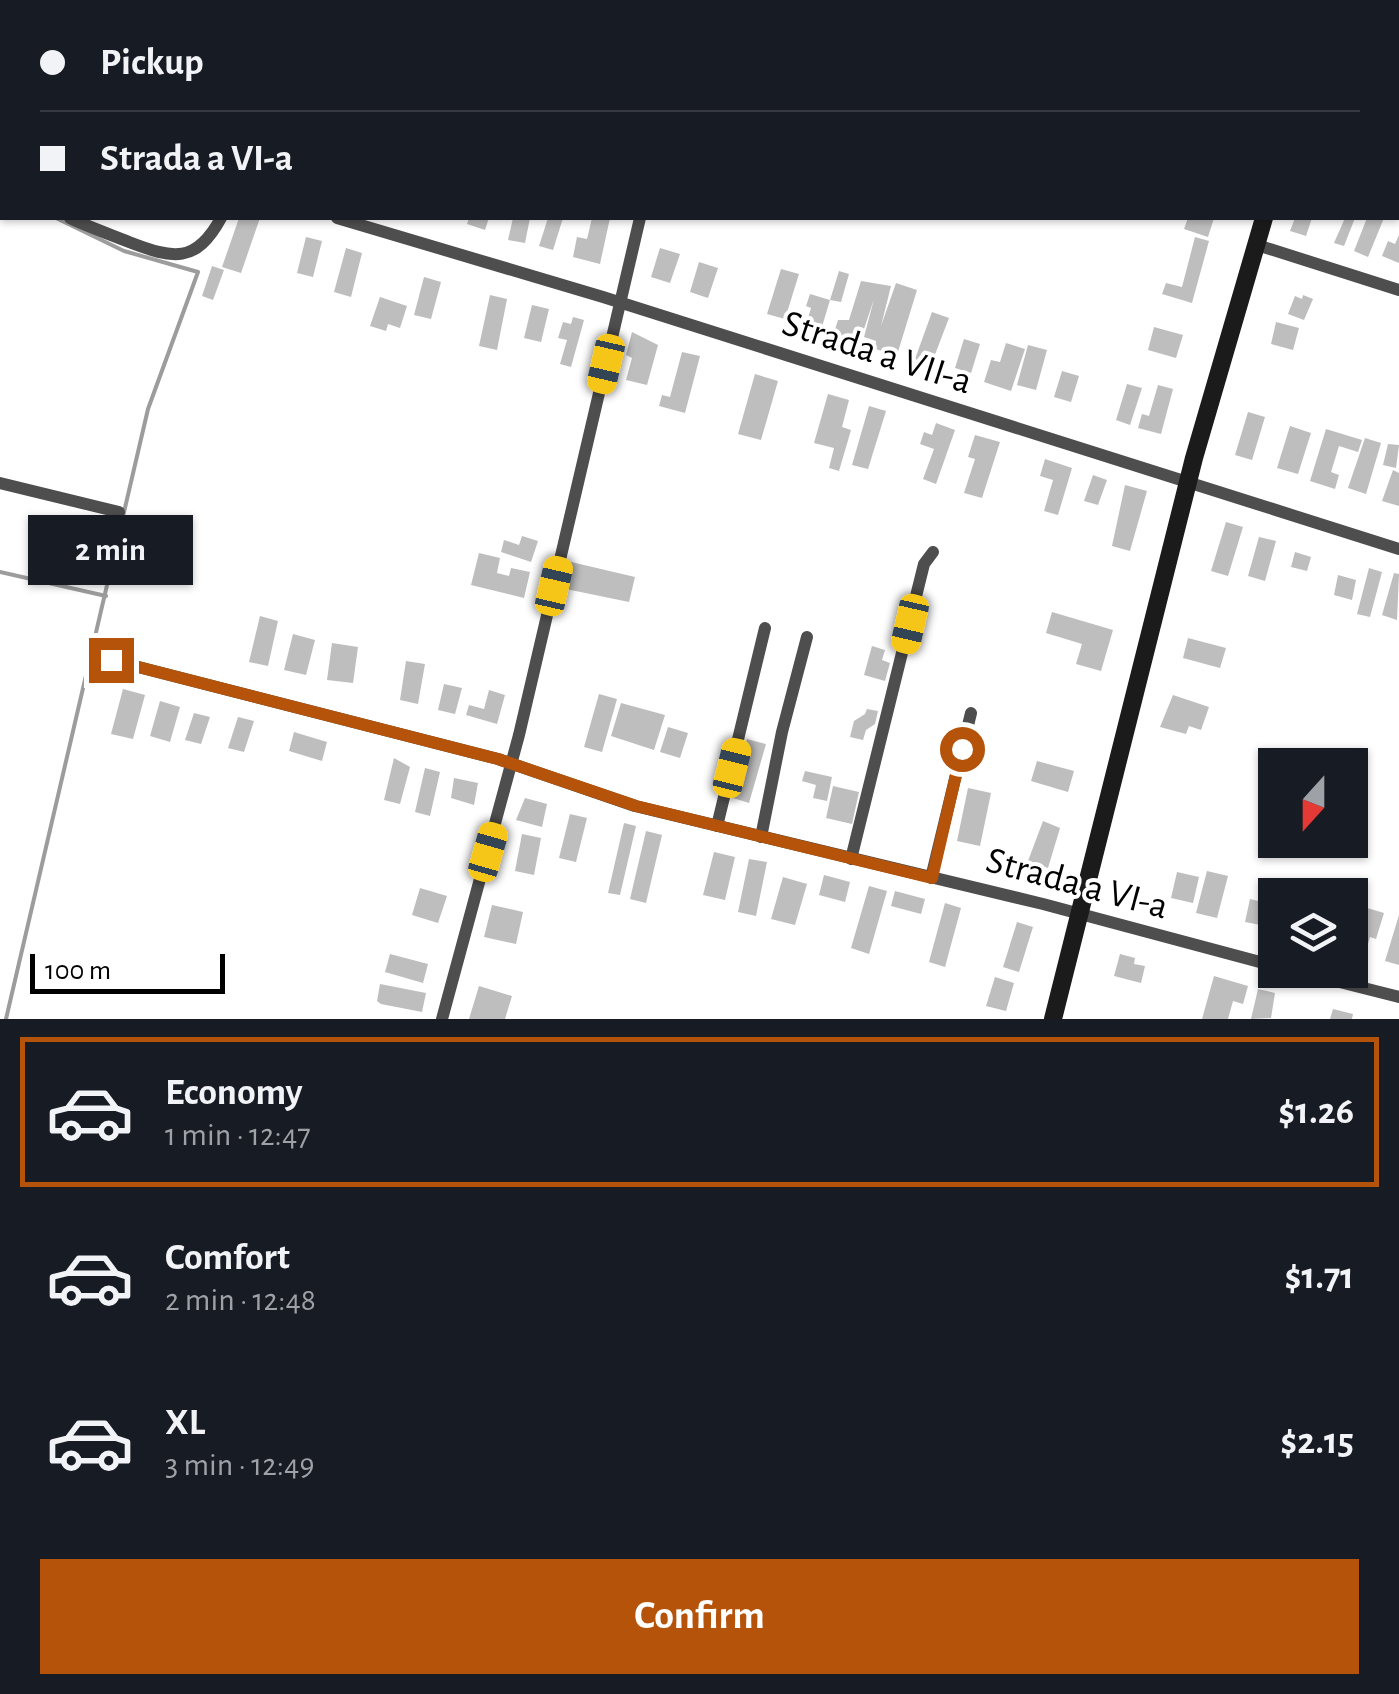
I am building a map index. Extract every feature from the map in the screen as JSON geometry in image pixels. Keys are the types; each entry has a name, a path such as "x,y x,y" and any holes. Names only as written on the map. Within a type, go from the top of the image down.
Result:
{"street":[{"path":"75,220 162,254 178,255 203,244 219,220"},
{"name":"Strada a VII-a","path":"352,220 384,224 1399,549"},
{"path":"442,1019 511,763 640,220"},
{"path":"1054,1019 1187,484 1263,220"},
{"path":"1254,244 1399,290"},
{"path":"0,483 119,512"},
{"path":"852,859 924,564 933,552"},
{"path":"718,826 765,628"},
{"path":"761,837 782,732 807,637"},
{"name":"Strada a VI-a","path":"111,660 511,763 636,806 1258,961"},
{"path":"932,878 971,713"},
{"path":"1363,988 1399,997"}],"building":[{"path":"238,220 259,220 241,273 222,267"},
{"path":"468,220 488,220 485,230 467,224"},
{"path":"513,220 530,220 525,243 508,240"},
{"path":"547,220 562,220 553,250 539,246"},
{"path":"592,220 610,220 600,264 573,257 577,237 587,239"},
{"path":"1187,220 1213,220 1208,237 1184,229"},
{"path":"1294,220 1311,220 1306,236 1290,231"},
{"path":"1344,220 1354,220 1344,246 1334,243"},
{"path":"1366,220 1383,220 1368,257 1354,251"},
{"path":"1399,235 1399,263 1382,256 1388,241 1395,244"},
{"path":"306,237 322,241 313,277 297,273"},
{"path":"1195,237 1209,241 1192,303 1162,294 1166,283 1182,287"},
{"path":"346,248 362,253 351,297 334,292"},
{"path":"660,248 680,254 670,283 651,277"},
{"path":"699,262 718,268 708,298 690,292"},
{"path":"212,266 224,270 213,300 202,296"},
{"path":"781,269 799,274 785,319 767,314"},
{"path":"839,271 849,274 841,302 830,300"},
{"path":"424,277 441,282 431,319 414,315"},
{"path":"861,281 891,286 881,326 896,283 917,290 897,355 875,349 876,341 864,337 874,299 859,344 833,336 838,320 849,320"},
{"path":"810,294 830,300 821,330 806,325"},
{"path":"490,295 507,299 497,350 479,346"},
{"path":"1303,295 1313,299 1304,320 1288,314 1295,296 1302,299"},
{"path":"380,297 407,306 400,328 388,324 386,331 370,326"},
{"path":"532,305 549,309 541,342 524,338"},
{"path":"932,312 949,318 931,365 915,359"},
{"path":"573,317 584,320 571,367 560,364 567,340 558,338 563,322 571,324"},
{"path":"1276,322 1299,328 1293,350 1271,344"},
{"path":"1154,327 1183,335 1176,358 1148,350"},
{"path":"632,332 658,345 647,385 626,380 632,358 626,355"},
{"path":"964,339 980,344 971,373 955,368"},
{"path":"1006,343 1025,349 1011,391 984,382 991,360 1000,362"},
{"path":"1028,345 1047,350 1036,390 1017,385"},
{"path":"682,352 700,356 685,413 659,406 662,395 670,397"},
{"path":"1062,371 1079,376 1071,402 1054,397"},
{"path":"755,374 778,381 761,440 738,434"},
{"path":"1127,384 1142,388 1130,425 1116,420"},
{"path":"1158,385 1173,389 1161,434 1138,428 1142,414 1149,416"},
{"path":"828,394 849,400 842,427 851,430 839,471 829,468 834,448 814,443"},
{"path":"869,406 886,411 868,469 852,465"},
{"path":"1248,412 1265,417 1252,460 1235,455"},
{"path":"936,423 955,430 936,484 923,479 934,449 920,444 924,432 932,435"},
{"path":"1290,426 1311,433 1298,474 1277,468"},
{"path":"1326,429 1362,440 1358,452 1339,446 1331,472 1339,475 1335,489 1310,481"},
{"path":"975,435 1000,442 982,498 964,493 975,459 968,457"},
{"path":"1365,438 1381,443 1366,494 1348,488"},
{"path":"1388,444 1399,445 1396,468 1383,465"},
{"path":"1045,459 1072,468 1058,515 1044,511 1053,480 1040,476"},
{"path":"1393,470 1399,473 1399,506 1382,501"},
{"path":"1093,475 1107,480 1098,505 1084,501"},
{"path":"1125,485 1147,491 1130,551 1112,546"},
{"path":"1226,522 1243,527 1228,576 1211,571"},
{"path":"522,536 538,541 531,562 501,552 504,540 519,545"},
{"path":"1259,537 1276,541 1265,581 1248,576"},
{"path":"1295,552 1311,557 1307,571 1291,567"},
{"path":"479,553 500,558 497,573 509,576 511,568 530,572 524,598 471,585"},
{"path":"567,561 635,577 629,602 561,588"},
{"path":"1369,568 1382,572 1370,617 1357,614"},
{"path":"1394,573 1399,574 1397,620 1382,615"},
{"path":"1338,575 1356,580 1352,600 1334,595"},
{"path":"1052,612 1113,630 1101,671 1076,664 1082,644 1046,633"},
{"path":"260,616 278,621 268,666 249,662"},
{"path":"293,634 315,640 306,675 284,670"},
{"path":"1188,638 1226,648 1220,668 1183,658"},
{"path":"332,643 358,647 353,683 327,680"},
{"path":"872,646 885,650 882,660 890,663 885,681 864,675"},
{"path":"406,661 425,664 418,704 400,700"},
{"path":"444,684 462,688 455,714 438,710"},
{"path":"123,689 145,695 133,739 111,734"},
{"path":"489,690 505,695 497,724 466,715 469,705 484,709"},
{"path":"599,694 617,699 602,752 584,747"},
{"path":"1173,695 1209,707 1201,730 1189,726 1186,734 1160,727"},
{"path":"160,701 180,707 170,742 150,736"},
{"path":"621,703 665,715 654,750 611,736"},
{"path":"867,709 878,711 875,724 866,730 863,740 850,737 854,721"},
{"path":"194,713 210,717 201,744 185,740"},
{"path":"238,717 254,721 244,752 228,748"},
{"path":"668,727 688,733 680,758 660,752"},
{"path":"294,732 327,742 322,761 289,751"},
{"path":"747,739 766,744 749,803 730,797"},
{"path":"394,758 410,767 400,804 384,800"},
{"path":"1037,761 1074,771 1068,792 1031,781"},
{"path":"425,768 440,772 430,816 415,812"},
{"path":"805,771 832,777 827,801 813,798 816,785 802,781"},
{"path":"454,778 478,783 474,805 451,798"},
{"path":"833,786 859,792 852,824 826,818"},
{"path":"968,788 991,793 980,846 957,841"},
{"path":"525,798 547,804 542,827 516,820"},
{"path":"570,814 587,818 576,862 559,858"},
{"path":"1043,821 1060,828 1048,868 1028,861"},
{"path":"624,823 636,826 620,895 608,893"},
{"path":"646,831 662,835 646,903 630,899"},
{"path":"522,834 541,838 534,875 515,871"},
{"path":"714,852 735,857 725,900 703,895"},
{"path":"749,859 767,862 756,916 738,912"},
{"path":"1207,871 1228,876 1217,918 1196,913"},
{"path":"1177,872 1199,877 1193,903 1171,898"},
{"path":"824,875 850,882 845,902 819,895"},
{"path":"783,877 807,884 795,925 771,919"},
{"path":"869,886 887,891 869,954 851,948"},
{"path":"420,888 447,896 438,923 412,915"},
{"path":"895,891 925,899 921,914 891,906"},
{"path":"1250,899 1258,901 1258,924 1245,922"},
{"path":"945,903 961,908 945,967 929,962"},
{"path":"492,905 523,912 516,944 484,937"},
{"path":"1368,908 1384,913 1376,939 1370,937 1368,944"},
{"path":"1399,915 1399,965 1385,961"},
{"path":"1017,922 1033,927 1019,972 1003,967"},
{"path":"390,954 428,964 423,983 385,972"},
{"path":"1120,954 1145,966 1141,983 1114,976"},
{"path":"1214,976 1248,986 1243,1004 1233,1001 1228,1019 1202,1019"},
{"path":"995,977 1014,983 1006,1011 986,1006"},
{"path":"380,984 426,993 422,1012 381,1004 377,1001"},
{"path":"479,986 512,996 505,1019 469,1019"},
{"path":"1258,989 1275,993 1271,1018 1251,1019"},
{"path":"1333,1009 1353,1014 1352,1019 1330,1019"}],"waterway":[{"path":"6,1019 148,409 198,272 124,251 60,220"},
{"path":"0,572 106,596"}],"route":[{"path":"111,660 498,759 636,806 932,878 962,749"}]}
